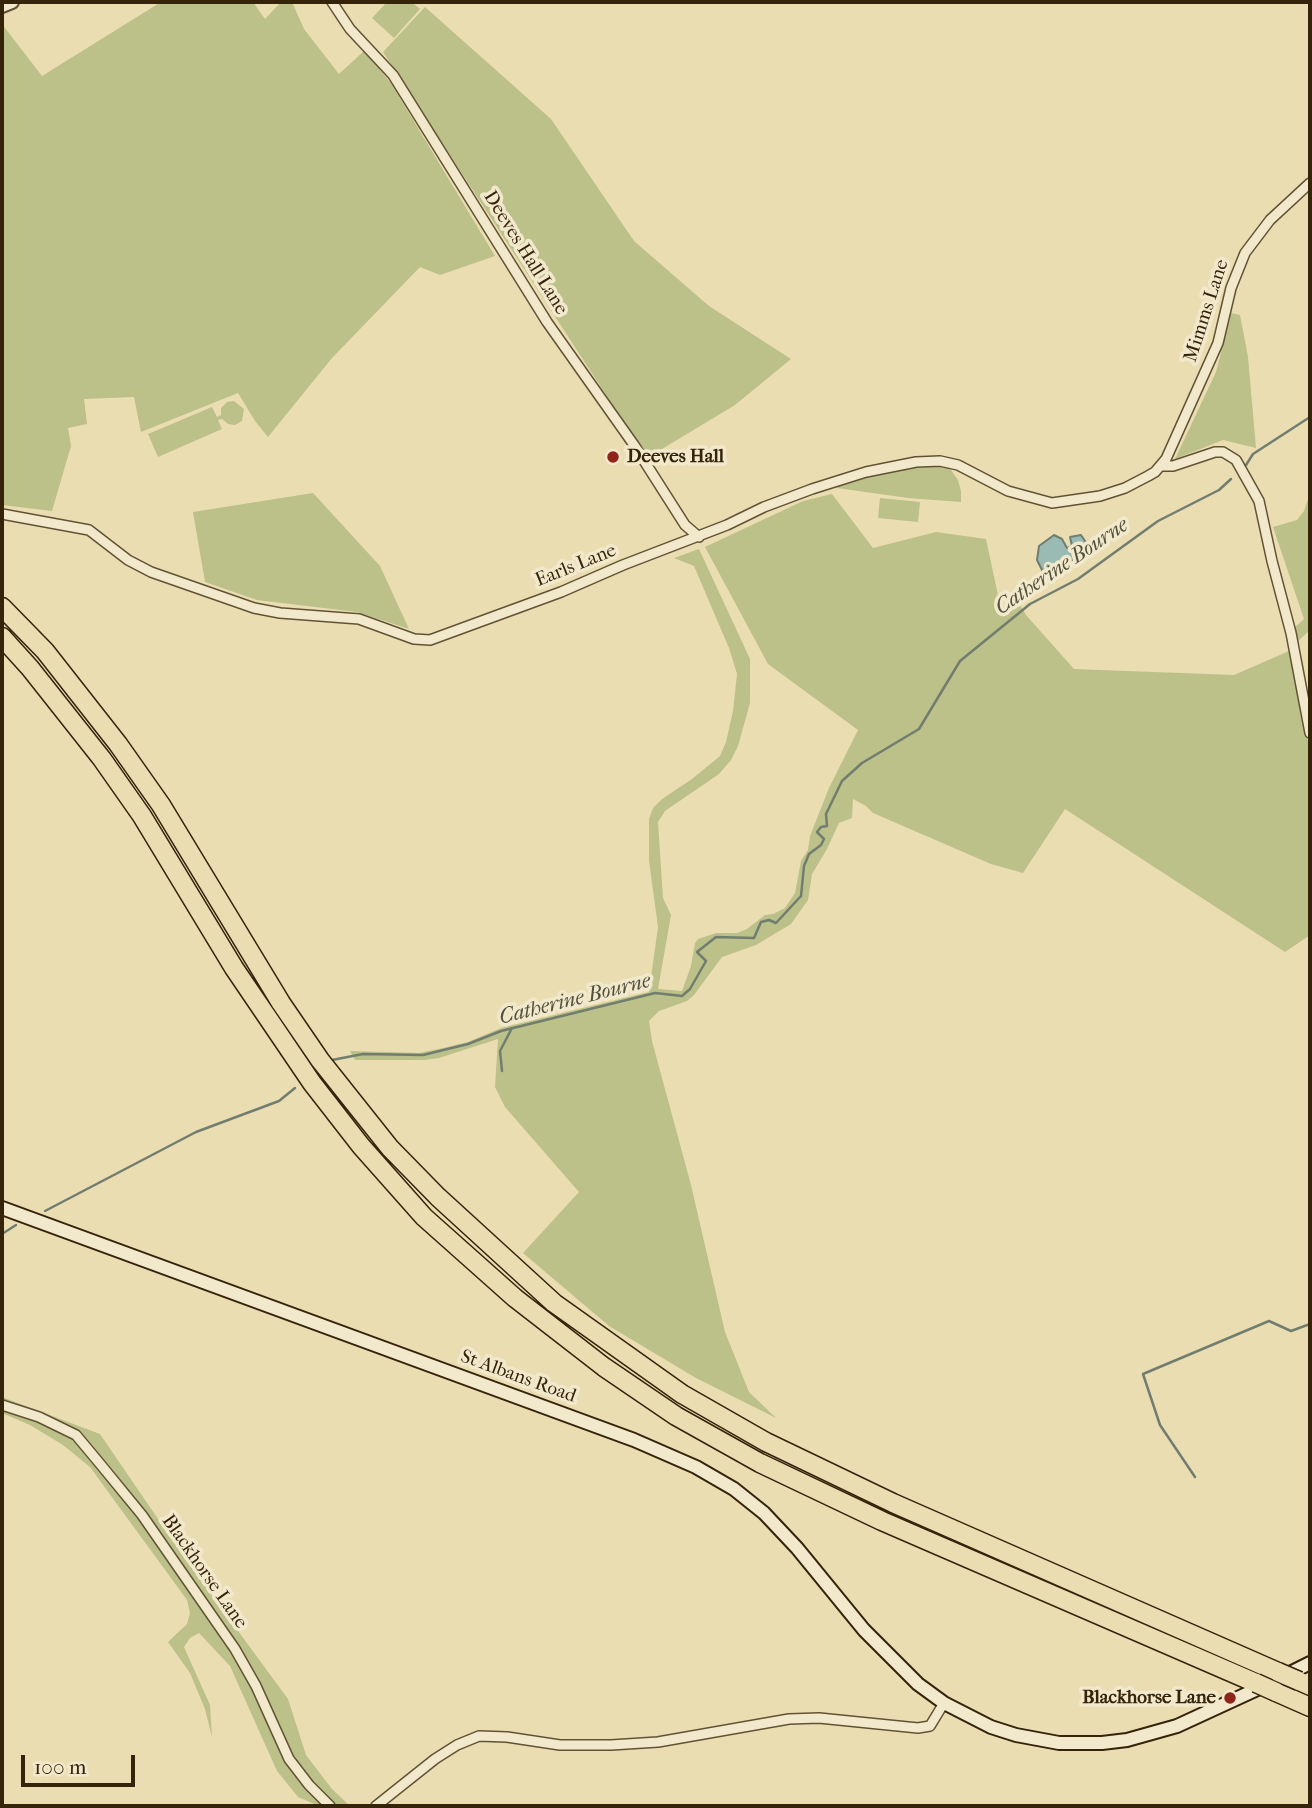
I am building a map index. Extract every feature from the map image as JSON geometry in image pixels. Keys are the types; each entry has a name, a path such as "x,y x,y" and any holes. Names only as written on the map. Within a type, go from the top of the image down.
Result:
{"highway":[{"path":"2,607 45,650 118,744 161,805 281,1003 325,1066 390,1148 438,1197 554,1303 681,1394 766,1442 892,1503 1304,1684"},
{"path":"2,638 30,668 102,759 142,816 234,968 308,1078 370,1156 424,1217 515,1298 561,1335 676,1416 760,1463 882,1521 1310,1707"}],"main road":[{"path":"2,6 12,2"},
{"name":"St Albans Road","path":"2,1208 634,1440 696,1467 734,1489 764,1513 797,1548 864,1630 900,1668 944,1703"},
{"path":"944,1703 990,1727 1016,1735 1059,1743 1102,1743 1127,1740 1177,1726 1208,1714 1310,1663"}],"street":[{"name":"Deeves Hall Lane","path":"332,2 350,29 393,75 547,322 634,444 685,525 699,537"},
{"name":"Mimms Lane","path":"1161,466 1172,449 1219,343 1231,288 1245,253 1270,220 1310,183"},
{"path":"1161,466 1173,467 1215,452 1223,452 1236,460 1259,501 1291,633 1310,733"},
{"name":"Earls Lane","path":"2,514 89,530 128,560 151,572 254,608 359,619 414,639 429,640 561,592 812,489 866,472 916,462 940,461 958,465 1008,491 1052,503 1077,501 1125,488 1161,466"},
{"path":"681,543 685,525"},
{"name":"Blackhorse Lane","path":"2,1405 39,1417 76,1435 142,1515 234,1649 256,1686 289,1759 330,1806"},
{"path":"376,1806 435,1759 457,1745 479,1736 560,1745 611,1745 658,1742 789,1719 819,1718 918,1728 930,1726 944,1703"}],"green space":[{"path":"161,2 253,2 265,19 281,2 292,2 304,29 339,74 365,50 392,85 495,256 440,275 420,267 332,358 268,437 238,393 141,432 134,397 84,399 87,424 68,428 71,446 52,511 2,505 2,24 42,76"},
{"path":"387,2 412,2 420,9 394,38 372,18"},
{"path":"425,7 551,119 634,241 709,306 791,359 735,405 647,458 383,52"},
{"path":"1231,313 1240,315 1248,357 1256,448 1223,440 1175,459 1216,372"},
{"path":"234,401 244,409 242,421 235,425 218,420 222,429 158,457 148,434 212,407 217,417 221,415 221,408 227,402"},
{"path":"939,464 951,470 958,480 961,502 837,488 840,483 896,468"},
{"path":"313,493 380,566 409,629 357,612 257,600 205,582 193,512"},
{"path":"1310,493 1310,630 1296,643 1293,629 1304,619 1273,527 1297,520 1304,511"},
{"path":"832,494 873,548 936,532 986,539 1001,609 1016,598 1026,615 1074,669 1234,675 1289,651 1310,751 1310,935 1285,952 1065,809 1023,873 991,864 873,813 853,799 852,818 839,823 812,874 808,900 791,924 756,945 722,957 694,995 687,1001 659,1011 649,1021 725,1332 749,1392 776,1418 696,1378 609,1326 523,1253 579,1192 505,1107 495,1087 498,1039 439,1058 424,1060 355,1060 350,1051 419,1053 468,1042 501,1028 649,992 658,927 649,861 649,819 653,808 662,799 720,756 733,711 737,674 729,648 694,566 674,558 699,549 750,659 750,703 738,746 731,760 719,774 665,811 658,822 663,898 671,915 658,989 682,991 698,939 716,933 737,933 765,915 785,908 795,893 801,861 808,850 810,836 829,788 858,730 768,664 705,547 803,501"},
{"path":"880,498 920,502 918,522 878,518"},
{"path":"2,1397 100,1434 186,1560 288,1699 306,1755 332,1789 350,1806 319,1806 298,1797 277,1771 230,1666 199,1633 190,1638 184,1647 210,1705 212,1737 205,1709 190,1673 168,1642 187,1624 190,1613 187,1600 90,1467 63,1445 30,1425 2,1413"}],"water":[{"path":"1054,535 1062,539 1067,548 1072,546 1070,537 1081,535 1091,550 1047,573 1043,572 1037,560 1039,546"}],"waterway":[{"path":"1246,465 1253,454 1310,417"},
{"name":"Catherine Bourne","path":"332,1060 363,1054 423,1055 468,1044 501,1031 655,993 682,996 690,989 706,961 697,952 716,937 754,938 761,922 769,920 776,923 801,896 804,866 809,854 821,845 824,839 817,832 821,827 827,826 826,814 842,781 862,763 919,729 960,661 1030,604 1078,579 1158,521 1219,490 1231,479"},
{"path":"502,1071 500,1051 512,1028"},
{"name":"Catherine Bourne","path":"45,1211 196,1132 279,1101 295,1088"},
{"name":"Catherine Bourne","path":"2,1234 16,1225"},
{"path":"1195,1477 1160,1425 1143,1374 1269,1321 1291,1331 1310,1324"}],"place":[{"name":"Deeves Hall","path":"613,457"},
{"name":"Blackhorse Lane","path":"1230,1698"}]}
